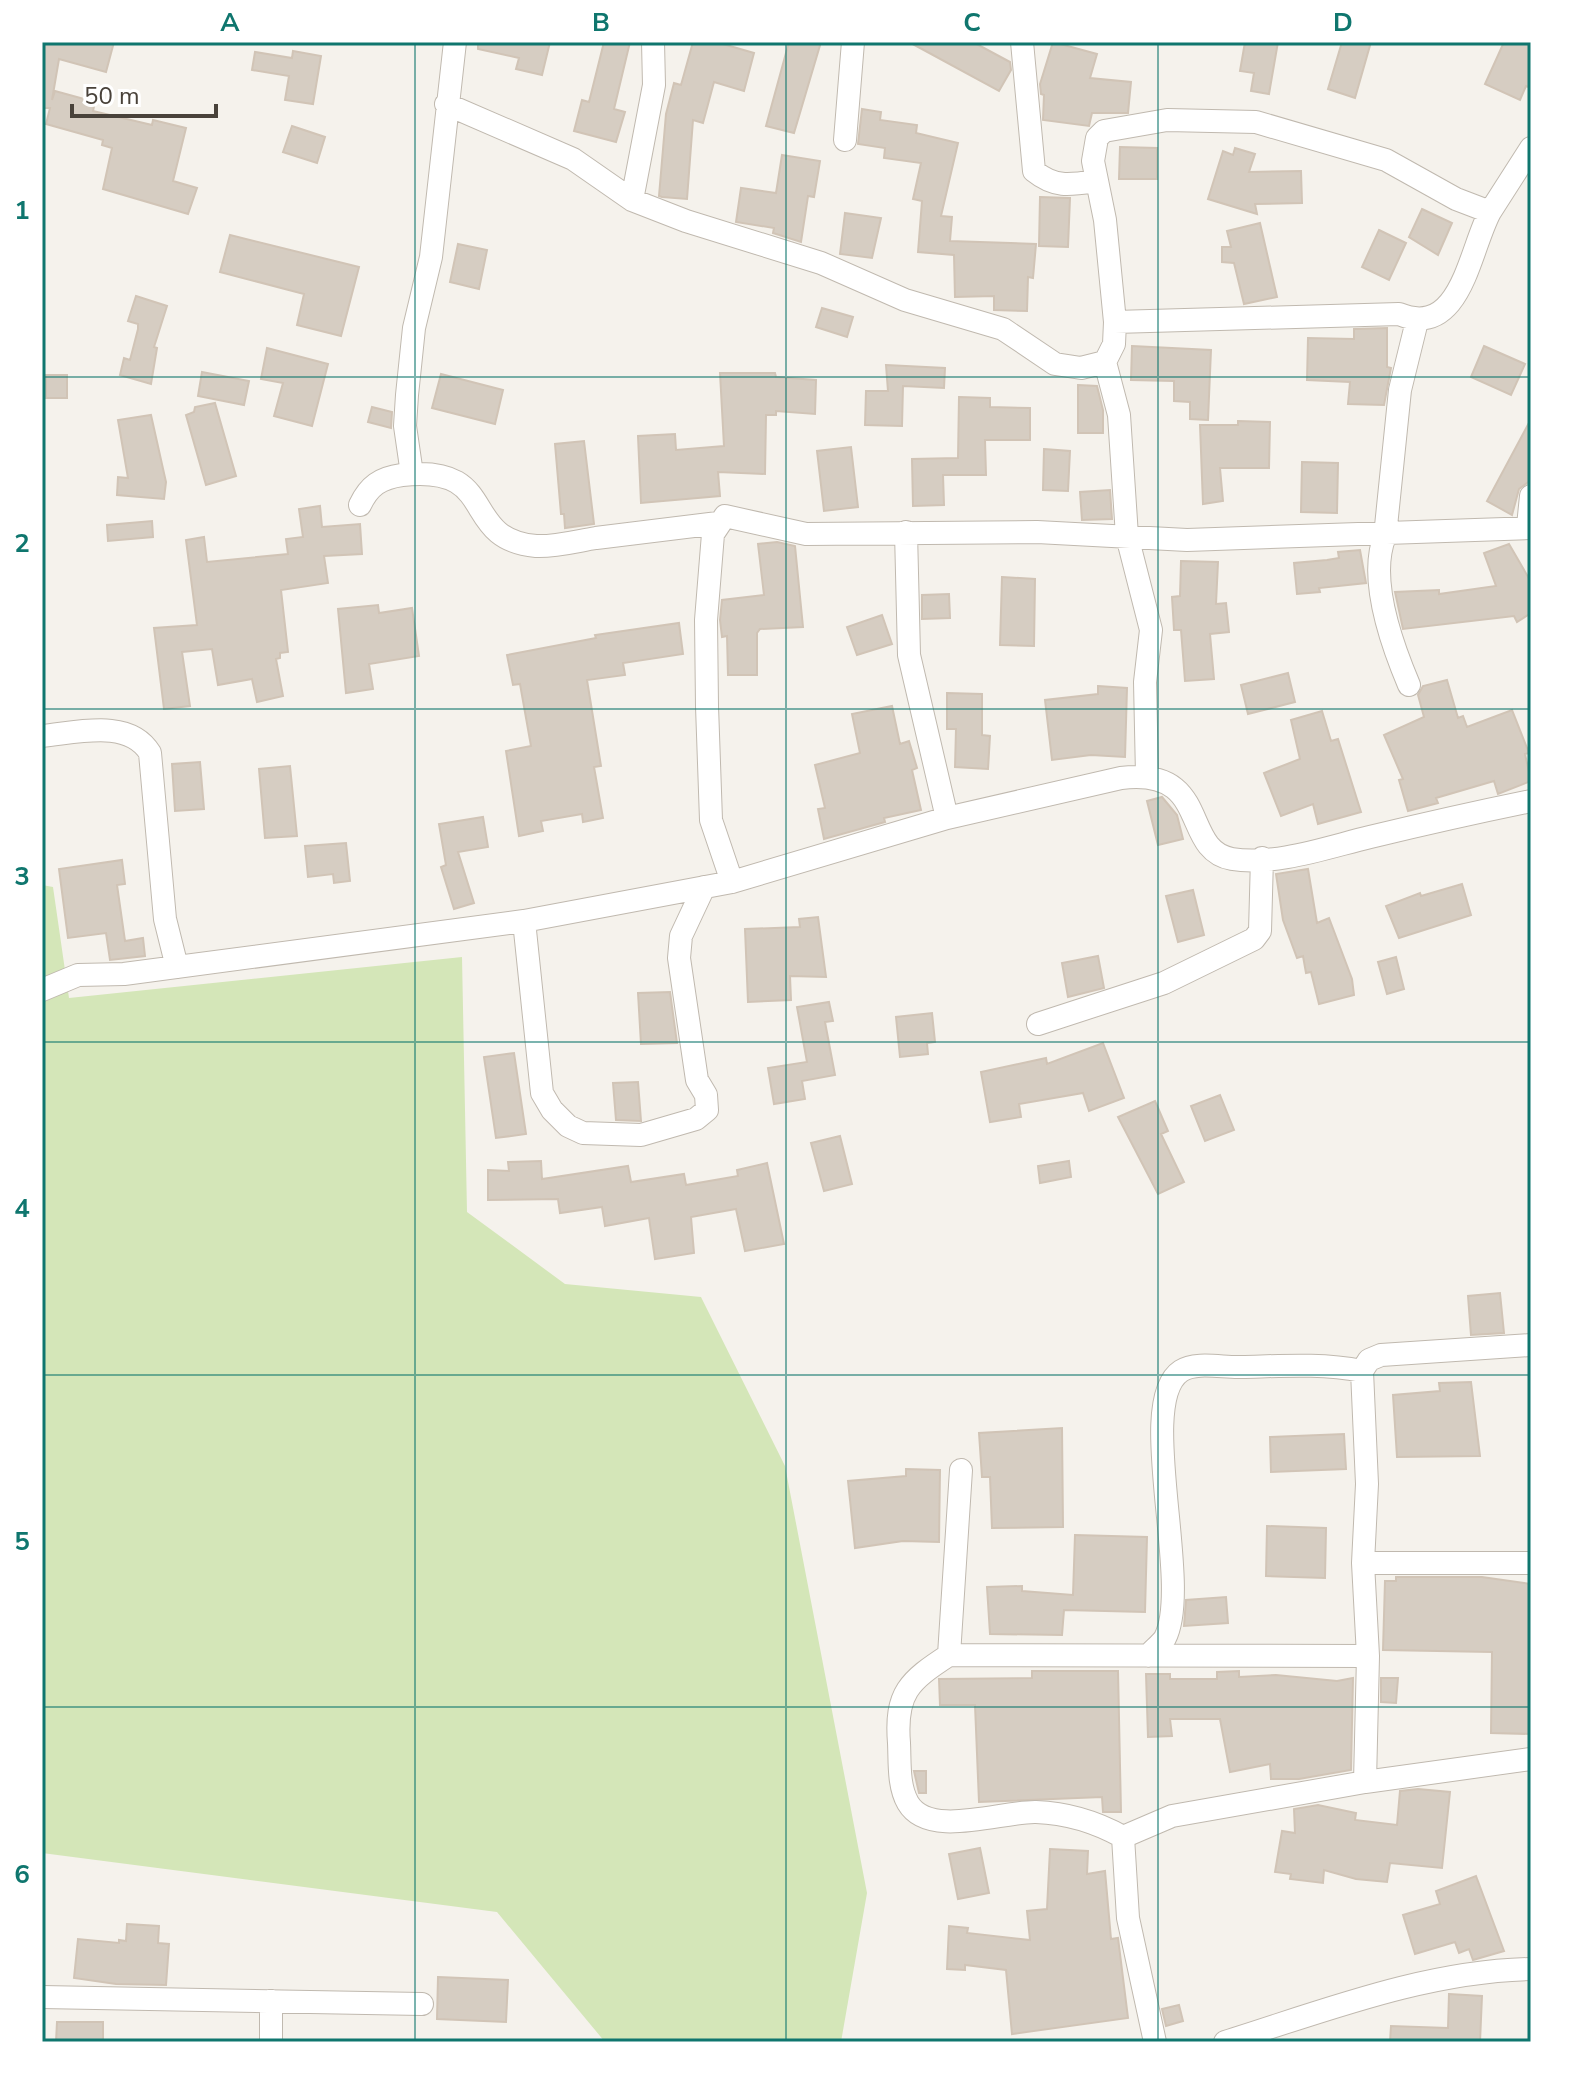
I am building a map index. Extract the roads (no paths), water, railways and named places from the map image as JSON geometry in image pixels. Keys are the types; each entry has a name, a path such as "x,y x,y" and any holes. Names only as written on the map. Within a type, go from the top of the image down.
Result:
{"street":[{"path":"412,474 405,426 407,395 414,328 431,257 455,42"},
{"path":"632,200 654,85 653,42"},
{"path":"845,140 853,42"},
{"path":"1022,42 1034,171 1046,181 1063,186 1096,181"},
{"path":"446,104 573,159 632,200 735,238 821,263 905,300 1003,329 1055,364 1081,368 1105,362"},
{"path":"1147,775 1145,682 1151,630 1127,536 1119,415 1105,362 1114,344 1115,322 1105,220 1096,181 1094,151 1097,138 1104,131 1167,120 1239,121 1290,130 1323,143 1362,151 1490,212"},
{"path":"1115,322 1399,314 1417,321 1440,315 1478,250 1490,212 1531,148"},
{"path":"1409,685 1390,640 1379,551 1385,536 1400,390 1417,321"},
{"path":"360,505 367,490 380,480 432,473 451,477 473,494 493,530 509,542 540,546 718,523"},
{"path":"732,882 711,820 707,706 706,620 713,534 725,516 806,534 906,532 1253,541 1513,530 1530,527 1531,496"},
{"path":"906,532 909,655 947,818"},
{"path":"42,736 104,731 129,734 143,741 150,753 165,919 177,967"},
{"path":"42,990 78,975 124,974 524,921 732,882 947,818 1147,775 1162,779 1180,793 1195,814 1205,842 1219,855 1262,858 1313,851 1531,801"},
{"path":"1038,1024 1164,983 1254,939 1260,931 1262,858"},
{"path":"524,921 542,1093 568,1126 583,1133 641,1135 696,1119 707,1110 706,1095 697,1080 679,958 685,925 704,887"},
{"path":"1365,1782 1368,1656 1363,1563 1367,1484 1362,1371 1369,1360 1381,1355 1531,1345"},
{"path":"1148,1656 1165,1637 1171,1606 1162,1453 1167,1390 1174,1377 1183,1368 1209,1366 1329,1364 1362,1371"},
{"path":"949,1655 961,1470"},
{"path":"1363,1563 1531,1563"},
{"path":"1123,1837 1096,1822 1035,1812 938,1822 909,1805 901,1775 897,1720 900,1702 913,1678 949,1655 1368,1656"},
{"path":"1123,1837 1172,1816 1365,1782 1531,1759"},
{"path":"1123,1837 1128,1918 1155,2042"},
{"path":"1225,2042 1391,1991 1456,1976 1531,1969"},
{"path":"42,1997 422,2004"},
{"path":"271,2001 271,2042"}]}
